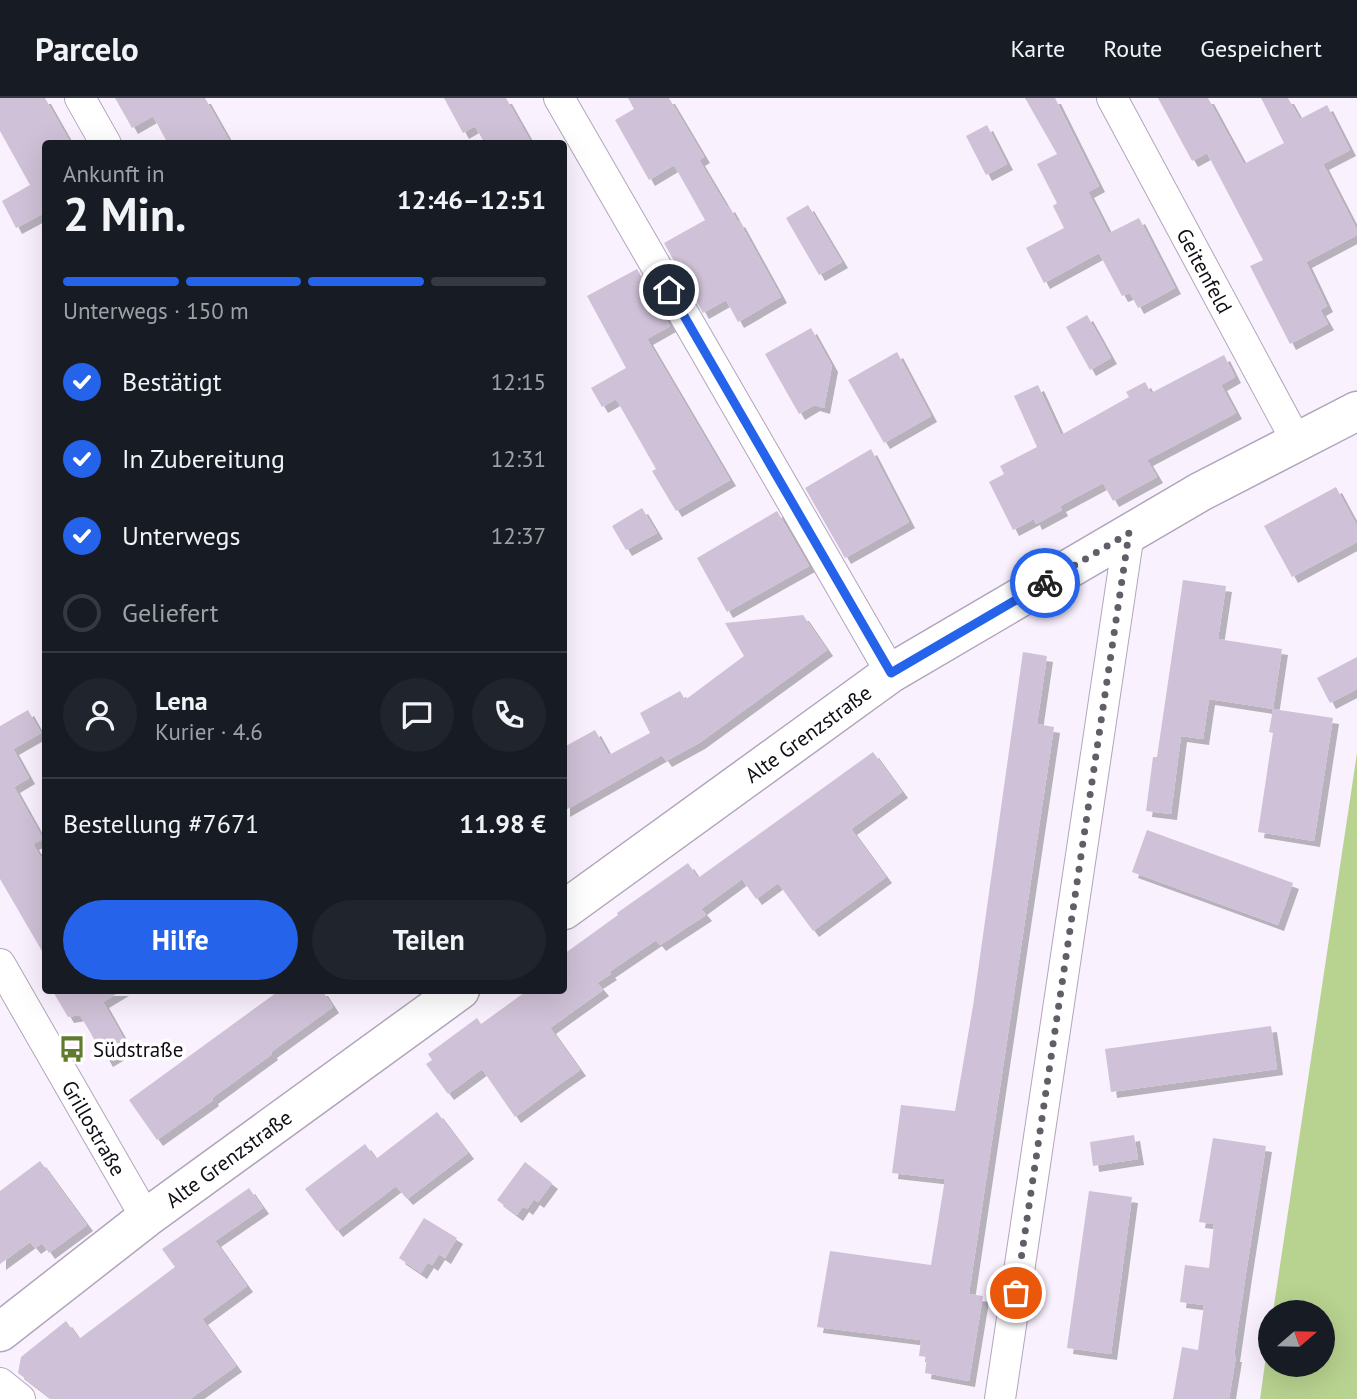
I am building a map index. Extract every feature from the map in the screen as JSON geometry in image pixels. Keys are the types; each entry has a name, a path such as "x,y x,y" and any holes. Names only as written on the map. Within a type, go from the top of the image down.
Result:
{"street":[{"path":"80,98 104,140"},
{"path":"559,98 891,673"},
{"name":"Geitenfeld","path":"1112,98 1297,442"},
{"name":"Alte Grenzstraße","path":"567,908 891,673 1200,492 1357,411"},
{"path":"1000,1399 1129,533"},
{"name":"Grillostraße","path":"0,964 146,1218"},
{"name":"Alte Grenzstraße","path":"0,1332 146,1218 454,994"},
{"path":"0,1383 20,1399"}],"green space":[{"path":"1357,753 1357,1399 1260,1399 1263,1377 1335,1377 1335,1300 1275,1300"}],"building":[{"path":"0,98 45,98 69,140 42,140 42,214 16,228 2,201 30,185 0,131"},
{"path":"115,98 205,98 229,140 166,140 153,116 132,128"},
{"path":"444,98 506,98 530,140 483,140 475,126 463,133"},
{"path":"628,98 669,98 704,157 699,160 727,207 729,206 739,221 781,297 738,322 726,300 703,313 664,243 705,220 674,165 649,180 615,120 634,109"},
{"path":"1025,98 1055,98 1099,186 1088,192 1109,233 1139,218 1175,288 1138,308 1130,293 1122,296 1099,253 1044,283 1026,248 1064,228 1053,206 1057,203 1037,164 1057,154"},
{"path":"1158,98 1208,98 1244,164 1284,143 1261,98 1288,98 1300,119 1327,105 1350,150 1323,164 1357,230 1357,235 1306,262 1327,306 1320,310 1328,324 1290,344 1250,266 1263,260 1207,153 1192,161"},
{"path":"987,125 1007,164 986,175 966,136"},
{"path":"808,205 842,262 819,275 786,218"},
{"path":"637,269 670,326 647,339 730,480 676,511 652,471 656,469 616,399 602,407 591,388 626,368 587,296"},
{"path":"1087,315 1111,358 1090,370 1066,327"},
{"path":"811,328 832,366 824,408 814,405 799,414 765,354"},
{"path":"897,352 931,416 884,443 848,380"},
{"path":"1224,355 1235,377 1221,385 1236,413 1147,460 1157,477 1113,501 1103,483 1060,506 1062,510 1036,524 1034,519 1013,530 989,482 1004,474 1000,466 1037,447 1014,396 1038,385 1061,435 1129,397 1126,392 1145,382 1151,393"},
{"path":"871,449 909,522 845,558 805,488"},
{"path":"1336,487 1357,526 1357,542 1292,577 1264,526"},
{"path":"642,508 657,533 626,550 612,526"},
{"path":"777,511 809,566 727,612 697,558"},
{"path":"1183,580 1226,586 1218,639 1282,649 1273,709 1209,699 1203,739 1181,736 1171,814 1146,811 1153,757 1157,757"},
{"path":"803,615 827,650 699,743 666,761 662,755 567,809 567,745 595,730 609,755 650,733 640,713 680,691 685,700 744,656 725,623"},
{"path":"1023,652 1047,656 1037,724 1054,727 969,1294 983,1296 969,1381 925,1373 927,1357 919,1356 921,1340 817,1327 830,1251 931,1265 945,1179 892,1173 901,1105 955,1111 973,1006"},
{"path":"1357,657 1357,689 1330,703 1317,678"},
{"path":"1273,709 1333,718 1314,841 1258,832 1273,733 1269,732"},
{"path":"28,710 41,733 13,749 29,778 14,787 42,837 33,844 42,859 42,951 0,879 0,726"},
{"path":"873,752 902,792 851,829 886,877 813,931 778,883 756,899 742,879 701,909 706,915 660,945 656,940 609,972 611,974 597,983 603,990 550,1028 580,1070 515,1117 482,1069 448,1094 426,1064 432,1060 428,1054 477,1018 481,1024 522,994 567,994 567,952 688,863 698,878"},
{"path":"1147,830 1293,883 1278,925 1132,872"},
{"path":"54,994 116,994 103,1002 129,1048 107,1061 80,1015 68,1017"},
{"path":"275,994 325,994 333,1007 157,1140 129,1100"},
{"path":"1271,1026 1277,1069 1111,1092 1105,1049"},
{"path":"437,1112 468,1153 407,1199 396,1186 337,1231 305,1189 365,1144 376,1159"},
{"path":"1134,1135 1138,1159 1093,1166 1090,1142"},
{"path":"1213,1138 1266,1146 1236,1356 1229,1399 1173,1399 1182,1347 1198,1350 1204,1305 1180,1302 1185,1265 1209,1268 1214,1224 1199,1222"},
{"path":"40,1161 87,1225 49,1253 42,1243 35,1248 30,1242 0,1264 0,1191"},
{"path":"525,1162 552,1183 538,1202 534,1199 527,1209 523,1206 517,1215 497,1200"},
{"path":"249,1188 263,1208 215,1241 247,1286 202,1319 236,1366 190,1399 52,1399 18,1373 21,1357 66,1321 79,1339 175,1267 162,1249"},
{"path":"1089,1191 1132,1197 1111,1354 1067,1348"},
{"path":"424,1218 457,1238 445,1258 439,1254 432,1265 428,1262 421,1273 399,1258"}],"way so far":[{"path":"1016,1293 1129,533 1045,583"}],"place":[{"name":"Südstraße","path":"72,1049"}],"route":[{"path":"669,290 891,673 1045,583"}]}
